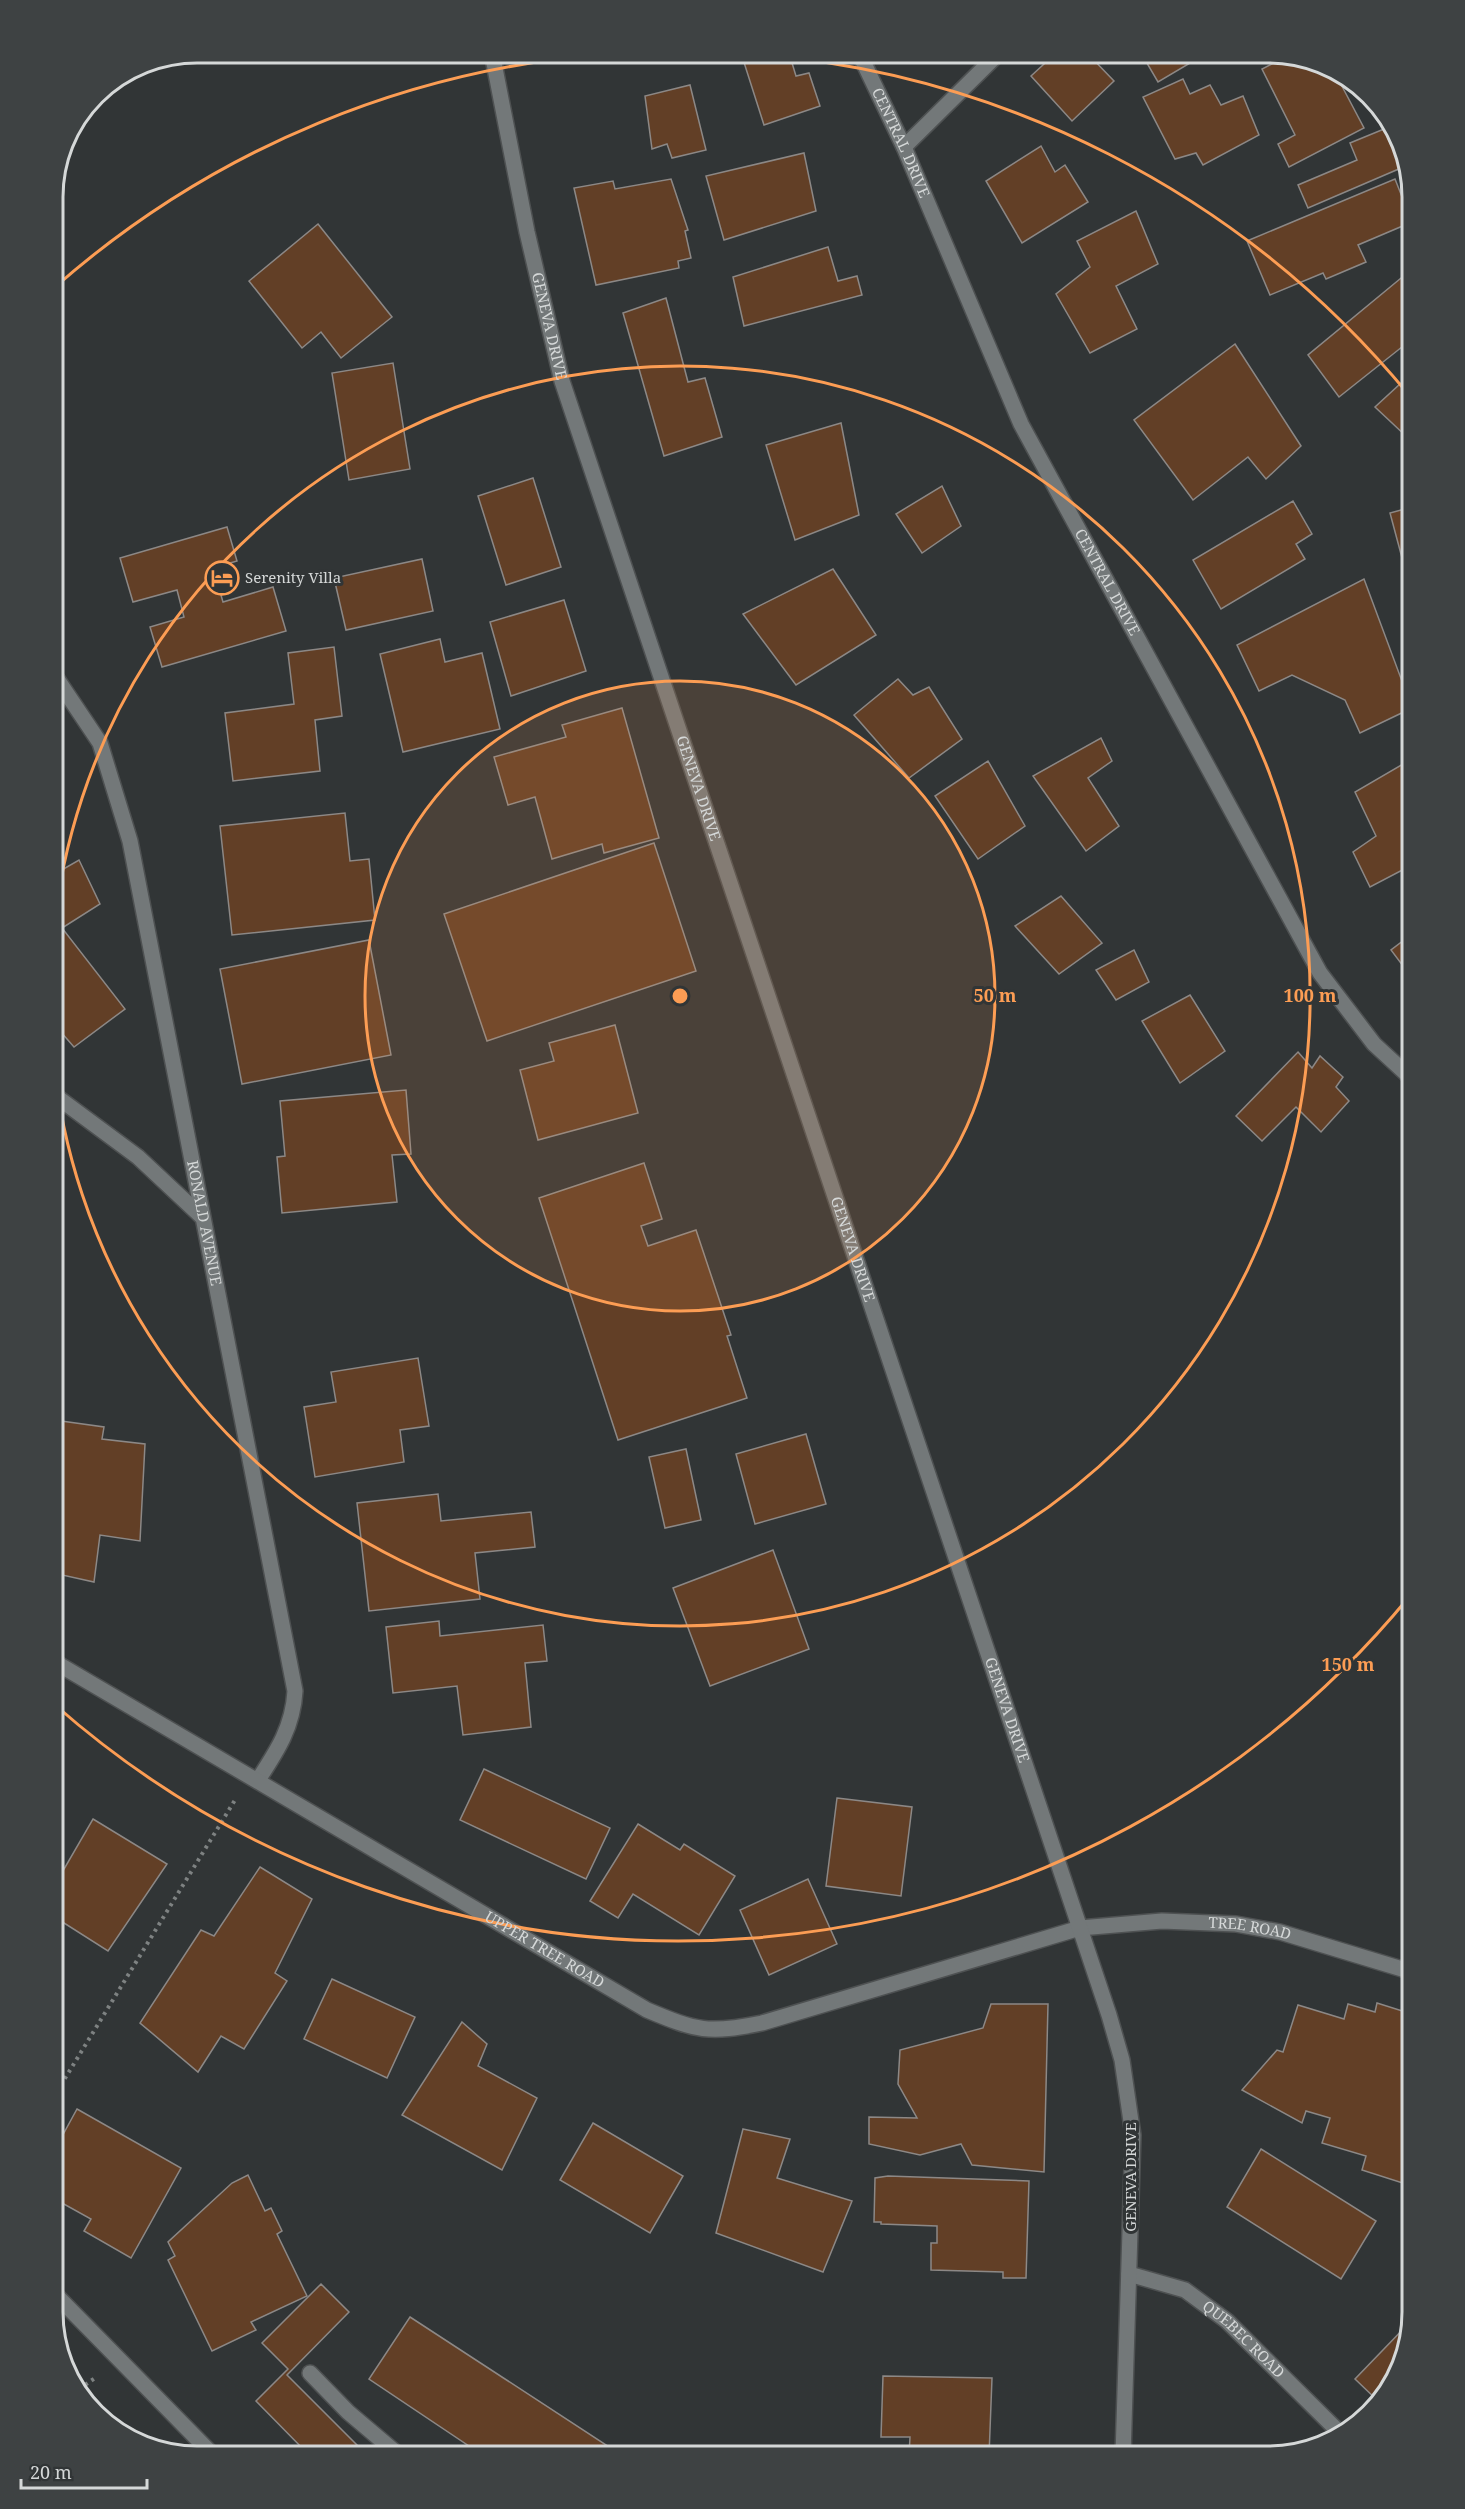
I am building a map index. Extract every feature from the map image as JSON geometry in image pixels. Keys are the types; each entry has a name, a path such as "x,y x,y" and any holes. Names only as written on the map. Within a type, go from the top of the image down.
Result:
{"street":[{"name":"GENEVA DRIVE","path":"494,63 527,232 562,381 1109,2015 1129,2097 1133,2135 1124,2446"},
{"name":"CENTRAL DRIVE","path":"864,63 904,147 1021,424 1320,973 1374,1044 1402,1069"},
{"path":"904,147 989,63"},
{"name":"RONALD AVENUE","path":"63,688 100,742 129,841 295,1691 294,1714 282,1744 258,1780"},
{"path":"63,1101 138,1157 201,1216"},
{"name":"UPPER TREE ROAD","path":"63,1667 647,2010 690,2028 723,2031 762,2023 1080,1928"},
{"name":"TREE ROAD","path":"1080,1928 1162,1921 1236,1924 1280,1932 1402,1969"},
{"name":"QUEBEC ROAD","path":"1129,2274 1185,2290 1227,2321 1335,2428"},
{"path":"63,2303 204,2446"},
{"path":"310,2373 348,2412 388,2446"}],"path":[{"path":"63,2080 231,1804 258,1780"}],"building":[{"path":"744,63 792,63 796,76 809,73 820,106 764,125"},
{"path":"1045,63 1097,63 1114,81 1072,121 1031,76"},
{"path":"1147,63 1190,63 1158,82"},
{"path":"1277,63 1311,70 1327,77 1342,86 1364,128 1289,167 1278,144 1295,135 1262,69"},
{"path":"1183,79 1190,94 1210,85 1221,105 1243,96 1259,135 1203,165 1196,153 1175,159 1143,97"},
{"path":"690,85 706,150 672,158 667,144 652,149 645,96"},
{"path":"1383,129 1395,155 1399,169 1308,208 1298,185 1357,160 1350,143"},
{"path":"1041,146 1055,172 1065,165 1088,202 1022,243 986,181"},
{"path":"804,153 816,211 724,240 706,176"},
{"path":"671,179 688,230 685,231 691,258 678,261 679,268 596,285 574,188 613,181 615,189"},
{"path":"1395,179 1402,197 1402,226 1358,245 1366,262 1326,279 1323,273 1270,295 1247,241"},
{"path":"1136,211 1158,264 1116,286 1137,329 1090,353 1056,294 1090,267 1077,241"},
{"path":"318,224 392,317 341,358 321,332 302,348 249,281"},
{"path":"828,247 838,281 857,276 862,295 744,326 733,277"},
{"path":"1402,277 1402,347 1339,397 1308,355"},
{"path":"666,298 688,382 705,378 722,437 664,456 623,313"},
{"path":"1235,344 1301,446 1266,479 1248,457 1193,500 1134,420"},
{"path":"393,363 410,469 349,480 332,373"},
{"path":"1402,382 1402,432 1375,407"},
{"path":"841,423 859,515 795,540 766,445"},
{"path":"533,478 561,567 506,585 478,496"},
{"path":"942,486 961,526 922,553 896,514"},
{"path":"1293,501 1312,534 1296,544 1305,559 1221,609 1193,560"},
{"path":"1402,510 1402,558 1390,513"},
{"path":"227,527 237,561 213,568 223,602 273,587 286,631 162,667 150,627 184,617 177,590 133,602 120,558"},
{"path":"422,559 433,611 346,630 334,578"},
{"path":"833,569 876,635 796,685 743,614"},
{"path":"1364,579 1402,681 1402,713 1360,733 1345,700 1292,675 1259,691 1237,645"},
{"path":"564,600 586,671 511,696 490,622"},
{"path":"440,639 445,662 482,653 500,729 403,752 380,654"},
{"path":"334,647 342,716 315,720 320,771 233,781 225,713 294,704 288,653"},
{"path":"898,679 913,695 929,687 962,739 909,778 854,715"},
{"path":"622,708 659,838 604,853 602,844 552,859 535,797 508,805 494,757 566,737 562,725"},
{"path":"1101,738 1112,761 1088,778 1119,826 1086,851 1033,776"},
{"path":"988,761 1025,826 978,859 935,796"},
{"path":"1402,765 1402,870 1370,887 1353,852 1376,836 1355,792"},
{"path":"345,813 350,861 369,859 375,920 232,935 220,826"},
{"path":"654,843 696,971 487,1041 444,914"},
{"path":"79,860 100,904 63,927 63,869"},
{"path":"1061,896 1102,943 1059,974 1015,926"},
{"path":"63,929 125,1009 74,1047 63,1034"},
{"path":"369,940 391,1055 242,1084 220,969"},
{"path":"1402,942 1402,965 1391,950"},
{"path":"1134,950 1149,982 1116,1000 1096,970"},
{"path":"1190,995 1225,1051 1180,1083 1142,1021"},
{"path":"615,1025 638,1113 538,1140 520,1070 554,1061 549,1043"},
{"path":"1298,1052 1312,1068 1320,1056 1343,1077 1336,1087 1349,1101 1321,1132 1296,1107 1262,1141 1236,1116"},
{"path":"406,1090 411,1154 392,1155 397,1202 282,1213 277,1157 285,1156 280,1101"},
{"path":"644,1163 662,1219 641,1226 648,1246 696,1230 731,1335 727,1336 747,1398 618,1440 539,1198"},
{"path":"418,1358 429,1426 400,1430 404,1462 315,1477 304,1407 336,1402 331,1372"},
{"path":"63,1421 104,1427 102,1439 145,1444 140,1541 100,1535 94,1582 63,1575"},
{"path":"806,1434 826,1504 755,1524 736,1454"},
{"path":"686,1449 701,1520 665,1528 649,1457"},
{"path":"438,1494 441,1521 531,1512 535,1547 475,1553 480,1599 369,1611 357,1503"},
{"path":"773,1550 809,1649 710,1686 673,1588"},
{"path":"439,1621 440,1636 543,1625 547,1661 525,1663 531,1727 463,1735 457,1686 393,1693 386,1627"},
{"path":"484,1769 610,1828 586,1879 460,1820"},
{"path":"837,1798 912,1807 901,1896 826,1886"},
{"path":"93,1819 167,1864 108,1951 63,1922 63,1871"},
{"path":"638,1824 680,1850 684,1844 735,1876 699,1935 633,1894 618,1918 590,1901"},
{"path":"260,1867 312,1899 275,1973 287,1981 244,2049 221,2036 198,2072 140,2023 201,1930 214,1936"},
{"path":"808,1879 837,1944 769,1975 740,1910"},
{"path":"332,1979 415,2017 387,2078 304,2039"},
{"path":"1377,2003 1402,2011 1402,2183 1362,2170 1366,2156 1322,2143 1330,2118 1306,2111 1302,2123 1242,2090 1277,2050 1283,2052 1298,2005 1344,2019 1348,2004 1375,2012"},
{"path":"991,2004 1048,2004 1044,2172 972,2165 961,2144 920,2155 869,2144 869,2117 917,2118 898,2084 900,2050 983,2028"},
{"path":"462,2022 487,2044 478,2066 537,2098 502,2170 402,2115"},
{"path":"77,2109 181,2168 131,2258 84,2231 91,2219 63,2204 63,2135"},
{"path":"593,2123 683,2176 650,2233 560,2180"},
{"path":"743,2129 790,2139 777,2178 852,2201 823,2272 716,2233"},
{"path":"1261,2149 1376,2221 1341,2279 1227,2207"},
{"path":"248,2175 265,2211 271,2208 282,2231 277,2234 307,2296 251,2322 256,2330 212,2351 168,2260 175,2256 168,2242 232,2183"},
{"path":"888,2176 1029,2181 1026,2278 1003,2278 1003,2272 931,2270 931,2243 937,2243 937,2226 874,2222 875,2178"},
{"path":"321,2284 349,2312 287,2375 358,2446 300,2446 256,2401 288,2369 262,2343"},
{"path":"410,2317 608,2446 469,2446 369,2379"},
{"path":"1401,2332 1392,2363 1373,2396 1355,2379"},
{"path":"883,2376 992,2378 989,2446 910,2446 910,2437 881,2437"}],"place":[{"name":"Serenity Villa","path":"222,578"}]}
